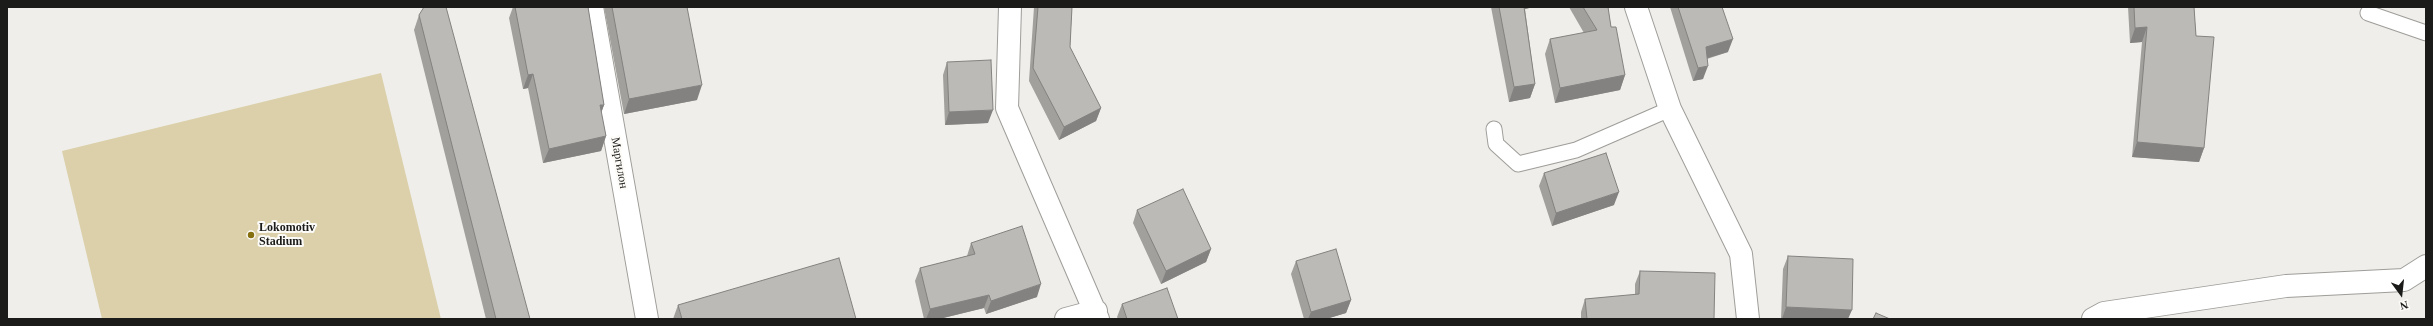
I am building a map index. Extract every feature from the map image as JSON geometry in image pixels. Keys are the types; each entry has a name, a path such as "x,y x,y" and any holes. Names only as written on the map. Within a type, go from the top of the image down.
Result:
{"street":[{"name":"Маргилон","path":"592,7 647,319"},
{"path":"1010,7 1007,108 1097,315 1066,319"},
{"path":"1636,7 1670,109 1741,254 1748,319"},
{"path":"2093,319 2104,313 2286,286 2404,280 2426,266"}],"lane":[{"path":"2368,13 2426,33"},
{"path":"1494,128 1496,144 1518,164 1576,150 1670,109"}],"shaded area":[{"name":"Lokomotiv Stadium","path":"381,73 441,319 102,319 62,151"}],"building":[{"path":"424,7 446,7 530,319 496,319 419,15"},
{"path":"515,7 588,7 604,105 600,105 606,136 549,149 533,74 528,75"},
{"path":"612,7 687,7 702,85 629,99"},
{"path":"1038,7 1072,7 1070,47 1101,108 1064,127 1033,68"},
{"path":"1499,7 1524,7 1535,84 1514,87"},
{"path":"1583,7 1608,7 1611,27 1616,27 1625,75 1560,88 1550,39 1597,30"},
{"path":"1678,7 1722,7 1733,39 1706,47 1708,66 1698,68"},
{"path":"2134,7 2194,7 2196,36 2214,37 2204,148 2137,142 2147,27 2135,28"},
{"path":"991,60 993,110 949,112 947,62"},
{"path":"1606,153 1619,192 1556,213 1544,173"},
{"path":"1183,189 1211,249 1166,271 1137,210"},
{"path":"1022,226 1041,284 991,301 989,295 930,309 920,268 975,254 971,243"},
{"path":"1336,249 1351,300 1311,312 1296,261"},
{"path":"1788,256 1853,259 1852,310 1786,307"},
{"path":"839,258 856,319 682,319 678,305"},
{"path":"1640,271 1715,273 1714,319 1587,319 1585,299 1639,294"},
{"path":"1167,288 1178,319 1127,319 1122,304"},
{"path":"1876,313 1890,319 1873,319"}],"place":[{"name":"Lokomotiv Stadium","path":"251,235"}]}
